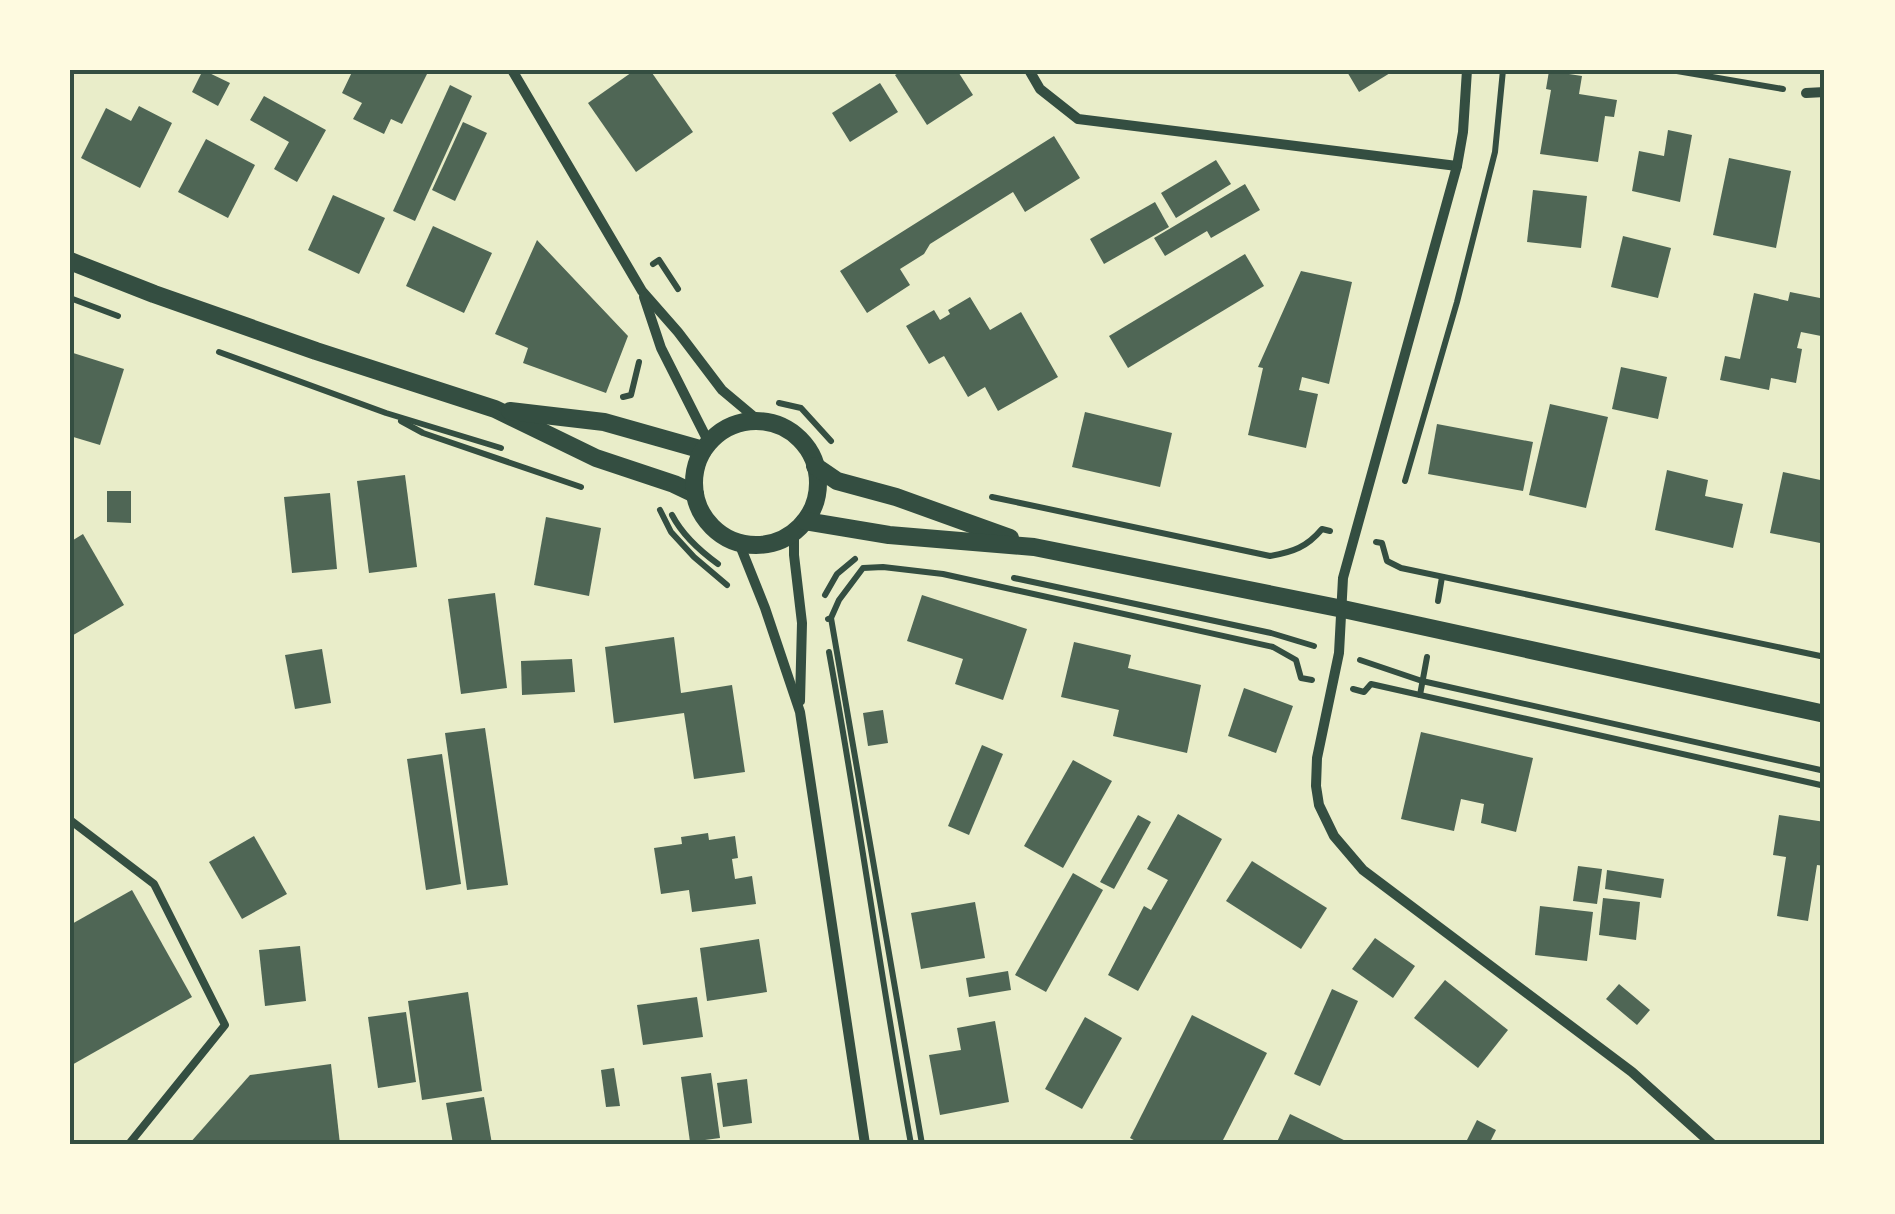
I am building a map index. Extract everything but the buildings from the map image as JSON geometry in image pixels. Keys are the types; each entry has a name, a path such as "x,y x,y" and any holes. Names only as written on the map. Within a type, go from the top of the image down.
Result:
{"street":[{"path":"512,70 642,292 661,348 706,446"},
{"path":"1029,70 1040,89 1078,119 1457,166"},
{"path":"1467,70 1457,166 1343,578 1340,653 1316,758 1319,805 1363,870 1632,1072 1712,1144"},
{"path":"1806,93 1825,92"},
{"path":"70,260 316,351 494,409 596,458 695,494"},
{"path":"642,292 722,390 758,422"},
{"path":"494,409 604,422 706,446"},
{"path":"865,1144 800,712 802,623 794,556 800,526 815,500 815,466 805,446 789,431 769,423 736,424 706,446 697,464 695,494 705,520 726,538 739,543 773,543 800,526 1034,547 1343,609 1825,714"},
{"path":"815,466 837,482 896,496 1034,547"},
{"path":"739,543 800,712"}],"lane":[{"path":"70,820 154,884 225,1025 129,1144"}],"path":[{"path":"1405,481 1495,152 1503,70"},
{"path":"1671,70 1806,93"},
{"path":"70,298 126,318"},
{"path":"219,352 386,413 518,453"},
{"path":"386,413 424,434 588,489"},
{"path":"652,499 667,504 677,525 701,552 727,570"},
{"path":"660,509 671,532 694,558 735,593"},
{"path":"858,556 837,574 822,607 922,1144"},
{"path":"911,1144 827,619 863,568 943,574 1273,647 1296,660 1302,678 1364,692 1370,684 1825,786"},
{"path":"1005,576 1271,633 1422,681 1825,771"}]}
